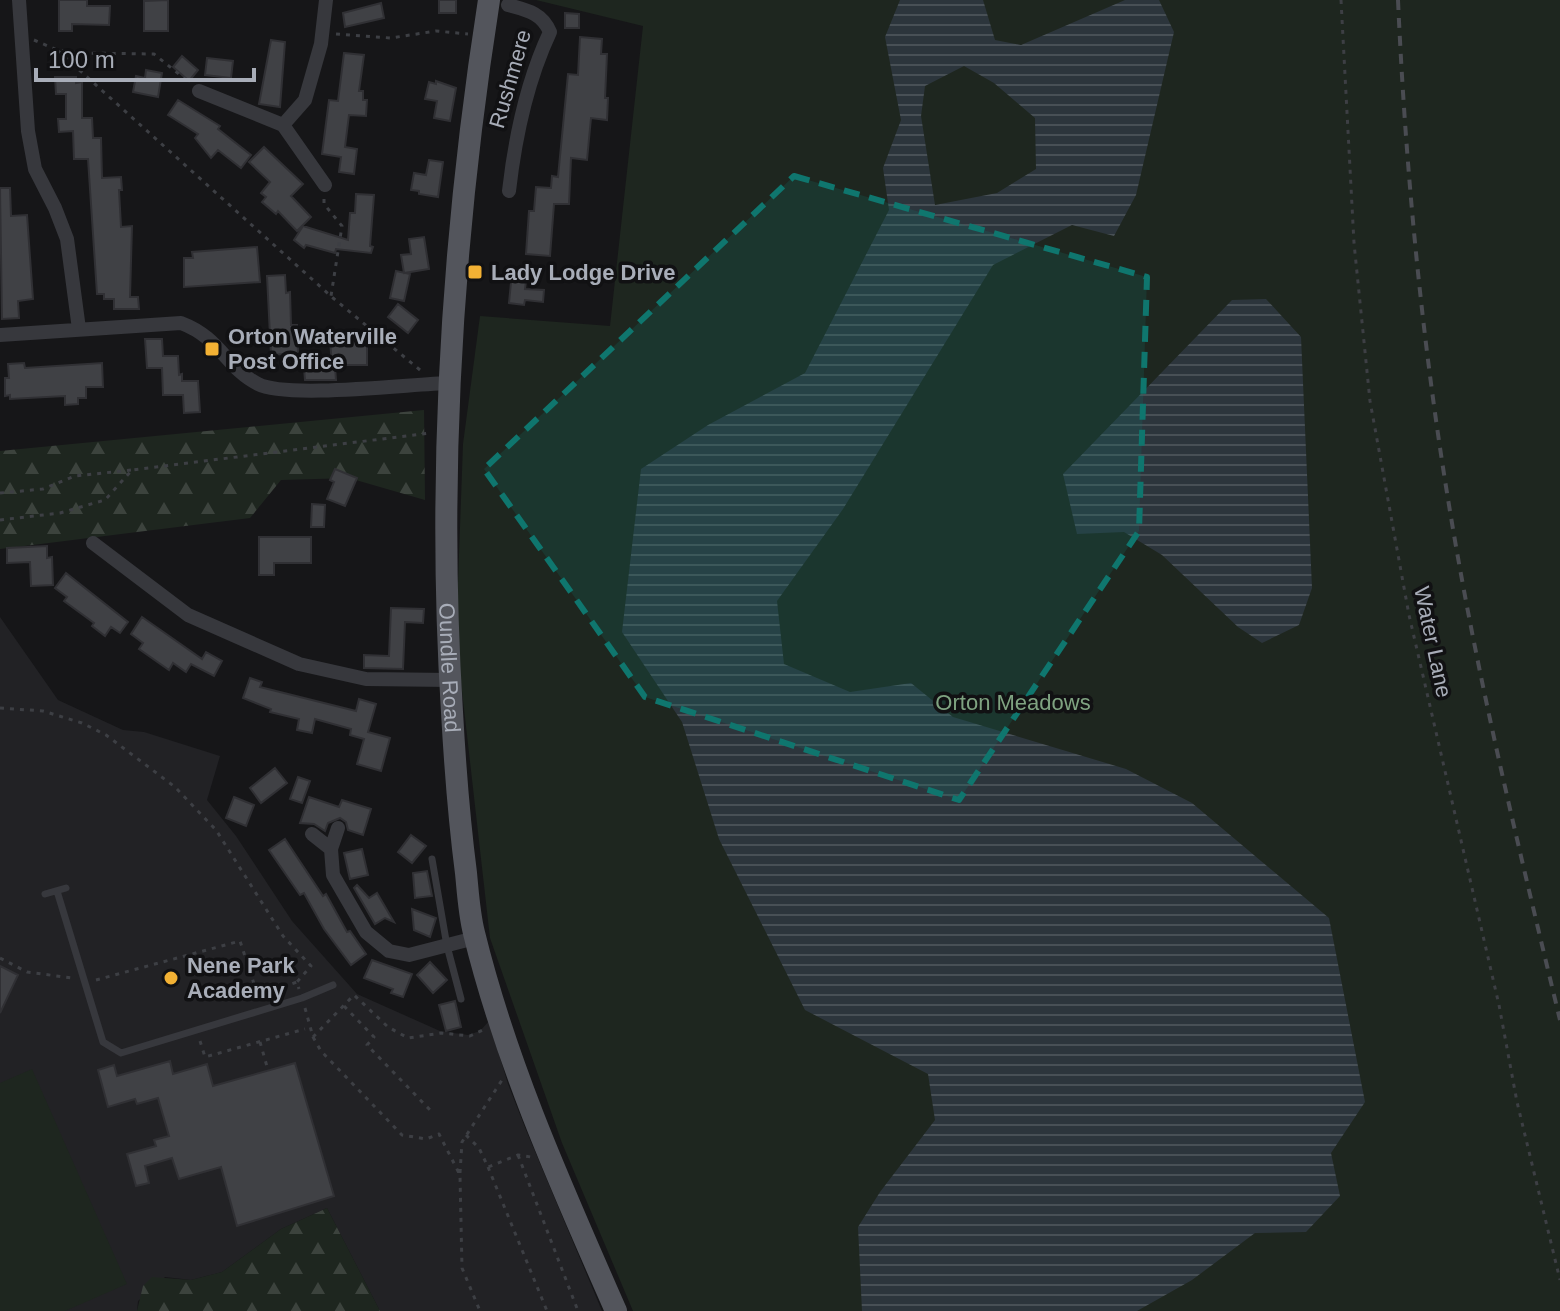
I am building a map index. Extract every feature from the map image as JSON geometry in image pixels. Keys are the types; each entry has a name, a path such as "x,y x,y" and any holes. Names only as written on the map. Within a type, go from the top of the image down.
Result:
{"main road":[{"name":"Oundle Road","path":"498,3 484,35 464,174 442,383 448,431 445,499 457,799 475,938 496,1015 532,1112 616,1311"}],"street":[{"path":"19,0 28,131 35,169 67,239 79,329"},
{"path":"283,125 305,100 323,33 326,0"},
{"name":"Rushmere","path":"498,3 532,12 545,21 550,32 541,51 514,145 509,191"},
{"path":"199,91 283,125 325,185"},
{"path":"0,335 181,323 199,330 216,343 243,374 260,385 284,390 442,383"},
{"path":"93,543 188,615 299,664 366,679 450,680"},
{"path":"338,828 331,849 333,875 366,932 389,951 409,955 475,938"},
{"path":"312,834 331,849"}],"lane":[{"path":"432,859 447,946 461,999"},
{"path":"45,894 66,888"},
{"path":"57,891 103,1042 121,1053 302,998 333,985"}],"path":[{"name":"Water Lane","path":"1341,0 1354,243 1370,401 1409,615 1499,1005 1517,1102 1560,1280"},
{"path":"323,33 391,38 436,31 484,35"},
{"path":"21,34 57,50 154,54 199,91"},
{"path":"57,50 331,296 442,383"},
{"path":"325,185 324,204 342,226 331,296"},
{"path":"0,493 43,489 75,476 448,431"},
{"path":"0,520 60,513 105,500 132,470"},
{"path":"0,708 43,711 82,723 106,735 175,787 216,830 283,936 311,966 297,982 263,994 256,990 240,941 93,981 27,972 0,958"},
{"path":"297,982 313,1037 321,1051 402,1135 426,1139 439,1134 460,1175"},
{"path":"313,1037 354,995 388,1027 408,1038 441,1033 470,1036 485,1028"},
{"path":"344,1006 374,1037 367,1045 431,1111"},
{"path":"197,1030 205,1057 305,1029"},
{"path":"260,1042 268,1070"},
{"path":"480,1311 462,1268 460,1152 466,1135 508,1070"},
{"path":"466,1135 479,1148 488,1167 547,1311"},
{"path":"488,1167 518,1155 533,1158 540,1155"},
{"path":"518,1155 578,1311"}],"highlighted area":[{"path":"794,176 1147,277 1139,531 959,800 645,697 484,469"}],"shaded area":[{"path":"900,0 983,0 995,40 1021,45 1125,0 1159,0 1174,32 1136,195 1114,236 1072,225 993,265 843,509 777,601 784,664 850,692 911,683 953,717 1126,769 1192,803 1329,918 1365,1102 1331,1153 1340,1196 1306,1232 1255,1233 1192,1280 1137,1311 862,1311 858,1227 880,1192 935,1120 928,1074 805,1010 719,839 682,722 622,632 641,469 708,425 805,373 889,210 883,168 901,120 885,37","holes":["964,66 994,83 1035,118 1036,169 997,193 935,205 921,116 925,86"]},
{"path":"1266,299 1301,337 1312,588 1299,625 1262,643 1238,627 1162,555 1124,532 1077,534 1063,474 1232,300"},
{"name":"Nene Park Academy","path":"0,617 58,700 123,730 144,732 220,756 207,800 236,836 292,921 357,994 440,1031 468,1035 480,1031 489,1021 508,1084 602,1311 380,1311 327,1208 281,1229 222,1272 191,1280 165,1277 138,1301 137,1311 0,1311"}],"green space":[{"name":"Orton Meadows","path":"536,0 1560,0 1560,1311 633,1311 562,1143 490,938 456,638 463,444 480,316 610,326 643,26"},
{"path":"424,410 425,500 349,478 281,480 250,518 0,549 0,451"},
{"path":"32,1069 127,1284 65,1311 0,1311 0,1083"},
{"path":"327,1208 380,1311 137,1311 143,1286 152,1277 191,1280 222,1272 281,1229"}],"building":[{"path":"59,0 87,0 87,6 110,6 109,25 72,24 72,31 59,31"},
{"path":"168,0 168,31 144,31 144,1"},
{"path":"439,0 456,0 456,13 439,13"},
{"path":"381,3 384,18 345,27 343,13"},
{"path":"565,13 579,14 579,28 565,28"},
{"path":"580,37 602,39 601,54 607,54 607,120 591,118 587,160 571,158 569,204 554,204 550,256 526,254 529,211 534,211 536,187 551,188 552,176 558,177 568,74 578,75"},
{"path":"271,40 285,42 280,107 259,104"},
{"path":"344,53 364,55 359,91 363,91 363,100 367,100 366,116 349,115 345,147 357,149 354,174 339,172 341,157 322,154 329,100 338,101"},
{"path":"182,56 198,70 189,81 173,67"},
{"path":"207,58 233,61 231,78 205,75"},
{"path":"146,70 162,73 158,97 133,92 136,76 145,78"},
{"path":"55,77 76,77 76,83 82,82 82,118 92,118 93,138 101,138 102,178 121,177 121,227 132,226 130,297 138,297 139,309 114,309 114,299 104,299 104,294 97,294 88,159 74,159 73,131 59,132 58,119 66,119 66,94 56,94"},
{"path":"436,81 456,88 450,121 434,118 437,101 425,99 429,82 436,84"},
{"path":"178,100 220,126 218,129 251,155 241,168 218,150 211,158 195,138 198,134 168,115"},
{"path":"264,147 303,184 291,196 311,217 297,231 278,211 276,214 262,202 266,197 261,193 270,182 249,162"},
{"path":"429,160 443,162 438,197 411,190 414,173 426,175"},
{"path":"0,188 10,188 11,216 27,215 33,299 18,301 19,318 2,319"},
{"path":"356,194 374,195 371,253 336,249 335,253 306,245 304,248 294,240 303,226 348,240 350,213 355,213"},
{"path":"424,237 429,269 404,273 401,255 411,254 409,239"},
{"path":"257,247 260,282 184,287 184,258 193,258 192,252"},
{"path":"396,271 410,274 404,301 390,298"},
{"path":"512,272 527,273 525,289 544,290 543,302 525,300 524,305 509,303"},
{"path":"285,275 286,293 290,292 291,325 297,325 298,353 271,355 267,276"},
{"path":"398,304 418,320 408,333 388,317"},
{"path":"145,339 162,339 163,356 178,356 182,381 198,381 200,412 184,413 183,395 163,395 162,368 147,368"},
{"path":"330,340 367,340 367,365 332,365"},
{"path":"24,363 25,368 102,363 103,387 86,387 86,398 78,398 78,404 65,405 65,396 10,399 10,395 5,396 8,364"},
{"path":"335,367 336,380 305,380 304,368"},
{"path":"335,469 357,478 345,506 327,499"},
{"path":"312,504 325,505 324,527 311,527"},
{"path":"259,537 311,537 311,563 274,563 274,575 259,575"},
{"path":"47,546 47,558 52,557 53,585 31,586 30,562 7,563 7,548"},
{"path":"66,573 128,622 120,633 111,627 105,636 92,626 94,623 64,601 67,597 55,588"},
{"path":"391,608 424,609 423,623 405,622 403,669 364,668 364,655 389,656"},
{"path":"142,617 202,659 206,652 222,661 214,676 191,664 186,672 173,663 169,670 139,649 143,643 131,634"},
{"path":"250,678 262,682 260,687 356,711 359,699 376,704 368,732 390,738 381,771 357,764 364,739 350,735 351,729 315,719 312,733 297,730 299,719 270,712 271,709 243,698"},
{"path":"275,768 287,783 261,803 250,788"},
{"path":"298,777 310,781 302,803 290,799"},
{"path":"234,797 254,805 246,826 226,818"},
{"path":"309,797 339,807 342,800 371,809 363,835 348,830 346,822 340,818 328,823 325,831 314,824 300,823"},
{"path":"411,835 426,846 412,863 398,852"},
{"path":"285,839 323,896 326,894 347,932 350,931 366,954 351,965 324,929 304,893 300,895 269,850"},
{"path":"362,849 368,875 350,879 344,853"},
{"path":"427,871 432,896 415,898 413,873"},
{"path":"357,885 369,898 377,893 394,922 385,918 375,924 354,888"},
{"path":"412,909 436,918 430,937 414,930"},
{"path":"372,960 412,974 403,997 391,993 393,989 364,978"},
{"path":"430,962 447,980 433,993 417,975"},
{"path":"0,966 18,975 0,1013"},
{"path":"455,1001 461,1027 446,1031 439,1005"},
{"path":"170,1061 173,1074 207,1064 213,1086 295,1063 334,1196 237,1226 221,1167 179,1179 172,1158 145,1166 149,1183 136,1186 127,1154 156,1146 154,1140 169,1136 158,1098 137,1104 135,1099 108,1107 98,1070 114,1065 117,1076"}],"railway":[{"path":"1398,0 1417,265 1442,463 1489,714 1560,1020"}],"place":[{"name":"Lady Lodge Drive","path":"475,272"},
{"name":"Orton Waterville Post Office","path":"212,349"},
{"name":"Nene Park Academy","path":"171,978"}]}
